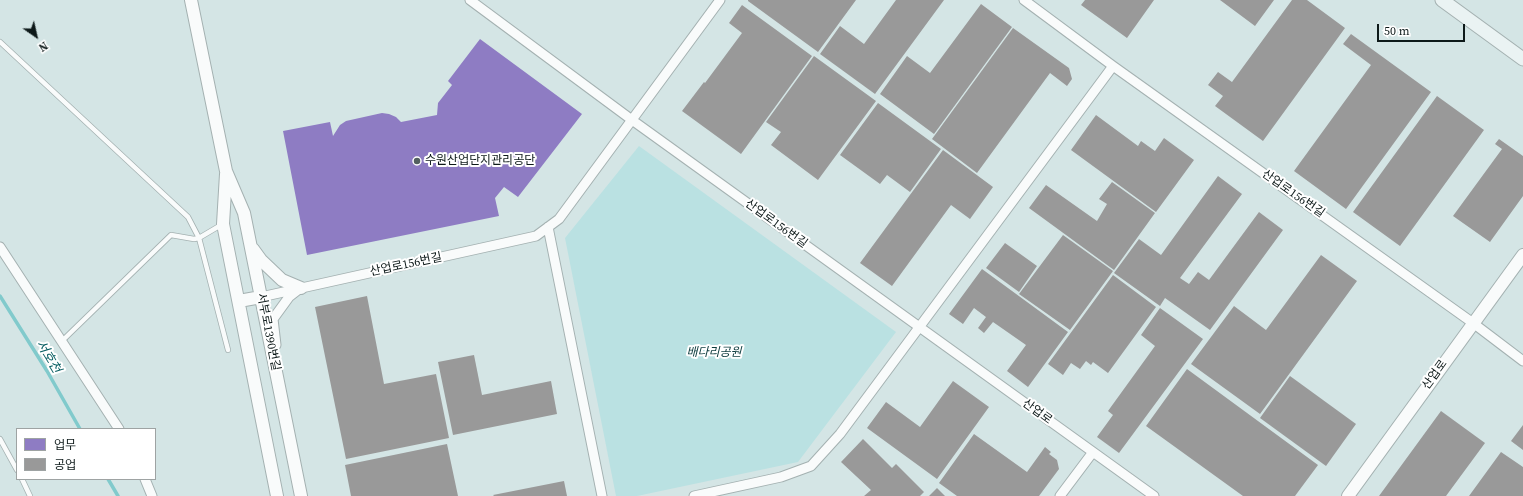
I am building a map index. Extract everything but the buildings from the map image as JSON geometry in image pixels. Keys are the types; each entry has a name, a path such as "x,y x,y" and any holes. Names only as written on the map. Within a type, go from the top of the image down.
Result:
{"main road":[{"path":"1442,0 1523,59"}],"street":[{"name":"서부로1390번길","path":"191,0 226,171 244,213 301,496"},
{"name":"산업로156번길","path":"470,0 632,120 920,327"},
{"name":"산업로156번길","path":"261,297 536,236 559,219 720,0"},
{"name":"산업로156번길","path":"1024,0 1113,66 1473,323 1523,361"},
{"path":"694,496 781,477 811,466 840,434 1113,66"},
{"name":"서부로1390번길","path":"226,171 223,224 277,496"},
{"path":"548,227 602,496"},
{"path":"0,247 119,428"},
{"path":"251,247 261,260 282,280 301,288"},
{"name":"산업로","path":"1348,496 1523,255"},
{"path":"279,386 273,319 289,297 301,288"},
{"path":"239,301 261,297"},
{"name":"산업로","path":"920,327 1154,496"},
{"path":"1060,496 1093,452"},
{"path":"145,480 152,496"}],"lane":[{"path":"0,42 188,217 199,238 228,350"},
{"path":"62,341 171,235 194,239 199,238 223,224"},
{"path":"0,439 16,468"},
{"path":"22,480 30,496"}],"green space":[{"name":"배다리공원","path":"639,146 896,332 798,462 637,496 616,496 565,238"}],"waterway":[{"name":"서호천","path":"0,296 47,371 79,428"},
{"name":"서호천","path":"109,480 118,496"}],"place":[{"name":"수원산업단지관리공단","path":"417,161"}]}
